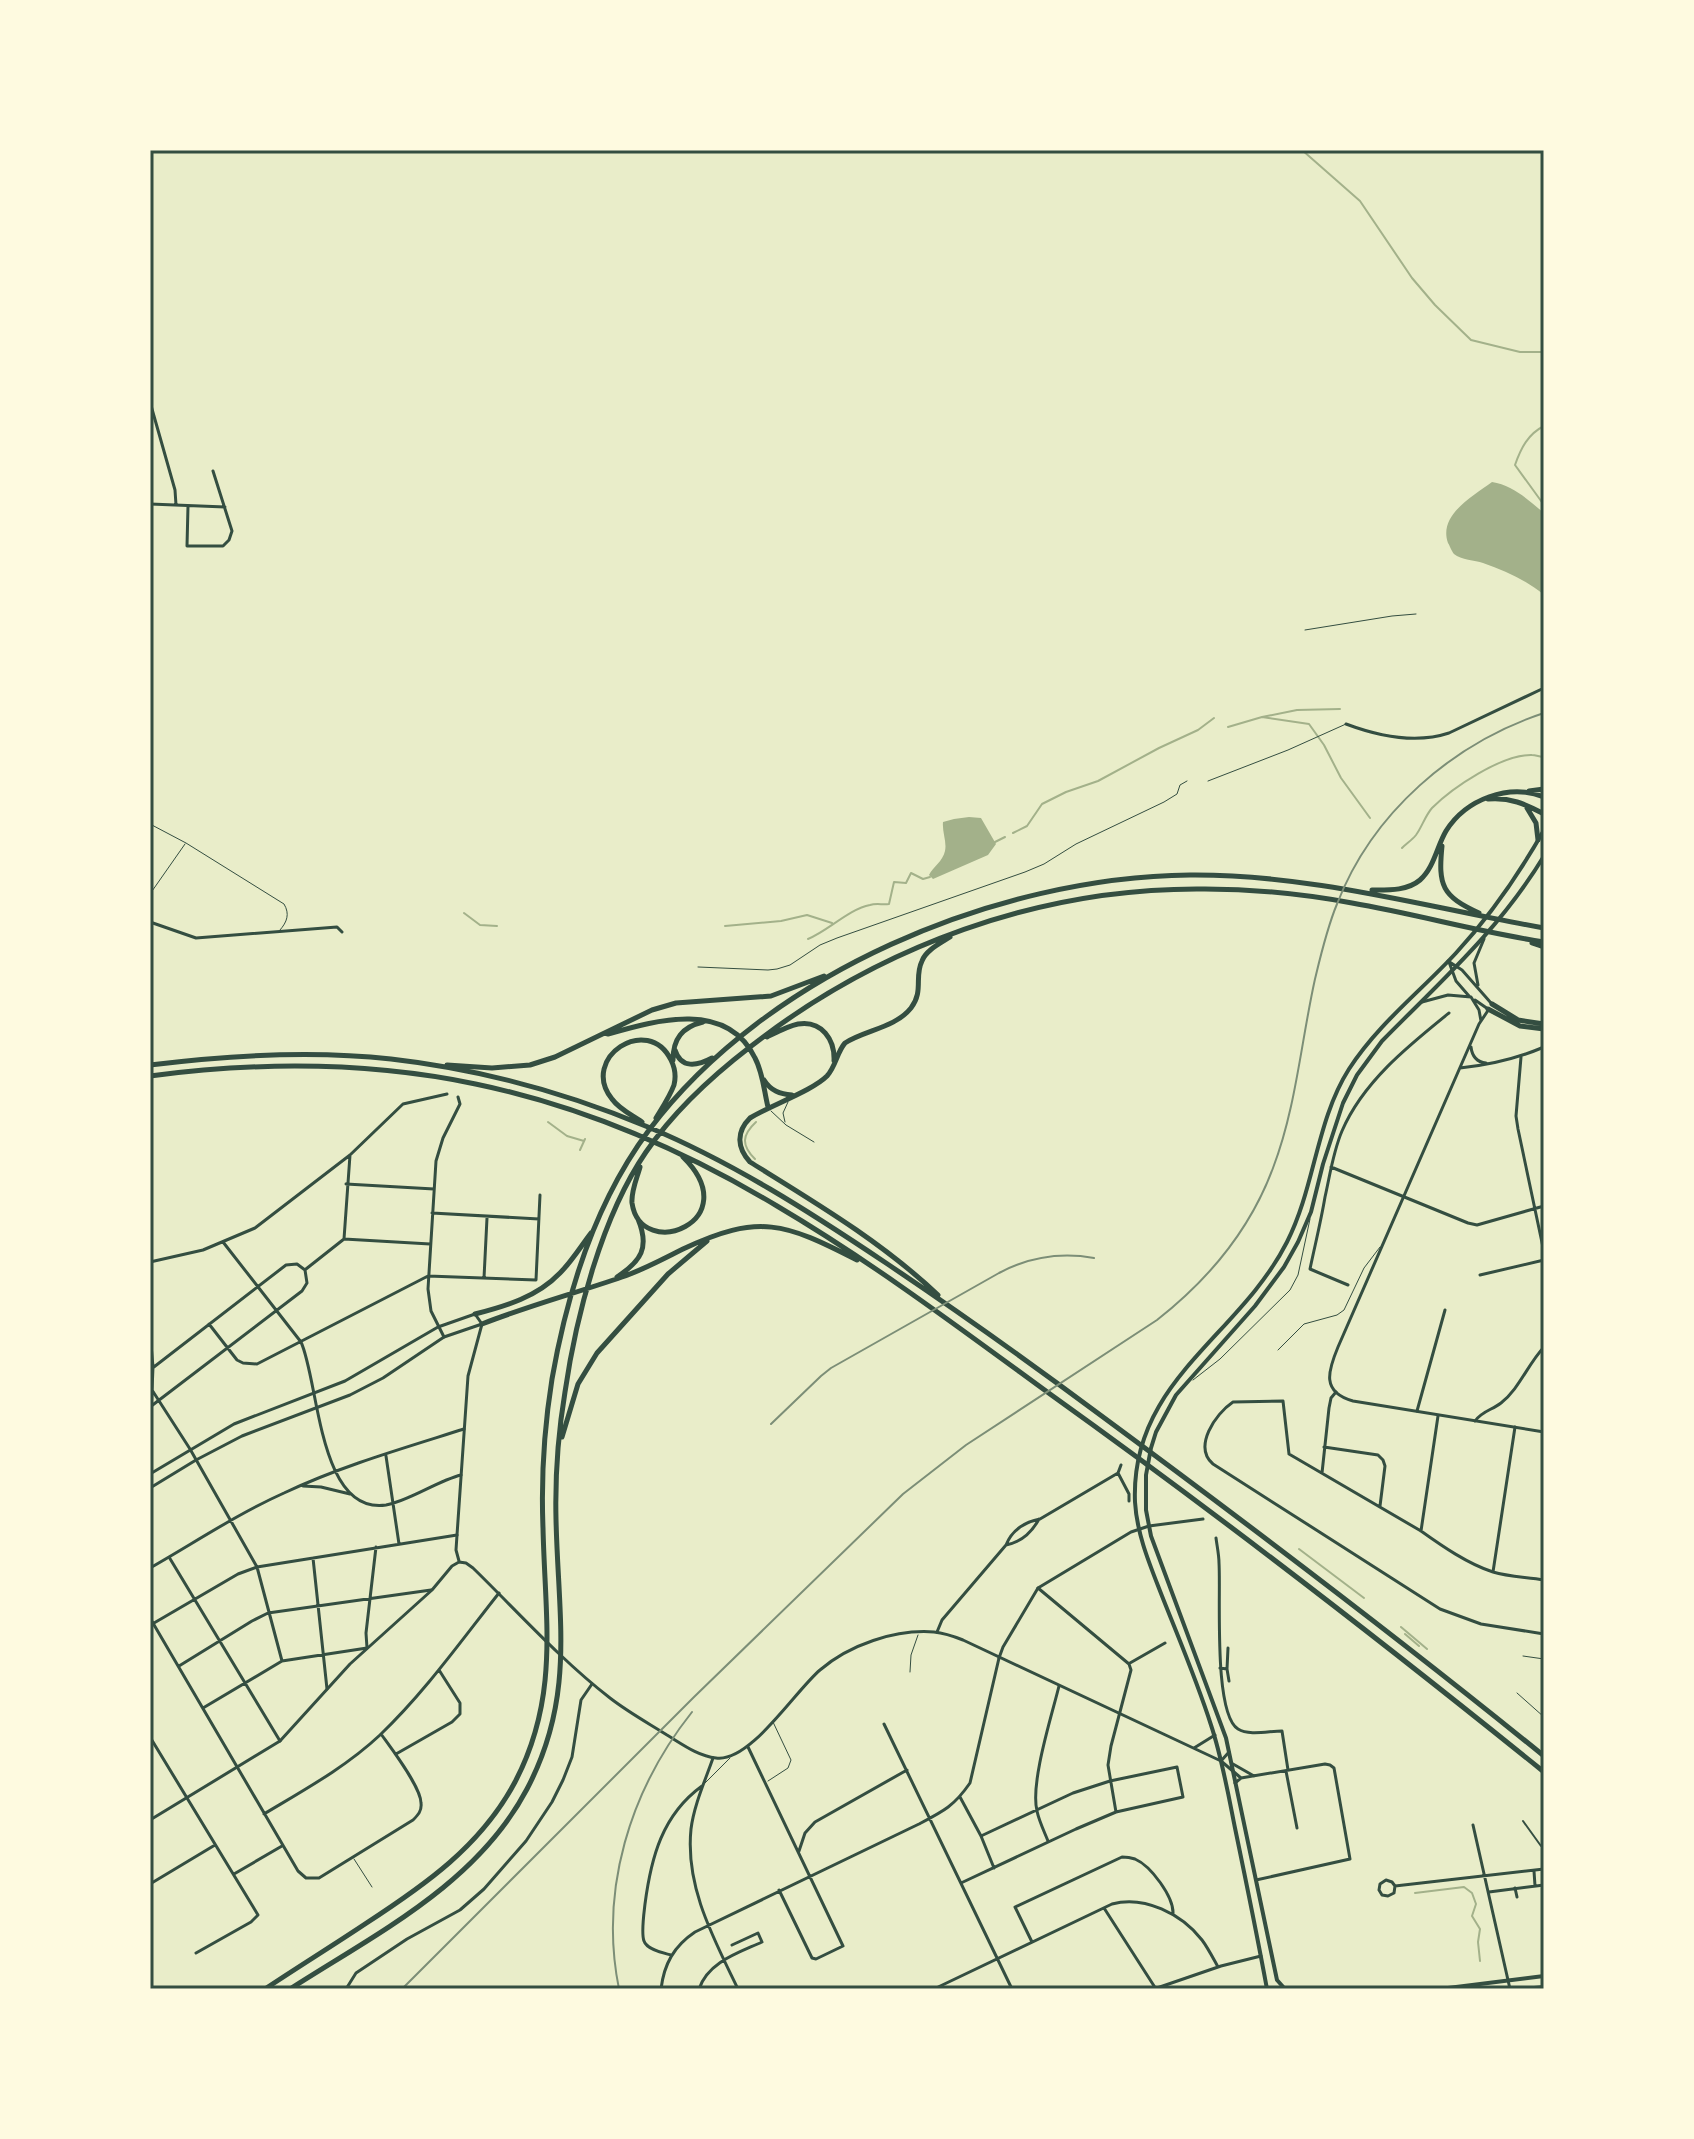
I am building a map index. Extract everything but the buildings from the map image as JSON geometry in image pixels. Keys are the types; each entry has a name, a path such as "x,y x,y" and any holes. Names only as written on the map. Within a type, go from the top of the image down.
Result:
{"highway":[{"path":"1384,892 1408,887 1427,873 1443,837 1462,813 1499,793 1544,789"},
{"path":"1522,792 1544,797"},
{"path":"1483,800 1504,798 1544,814"},
{"path":"1524,804 1534,818 1538,840"},
{"path":"1443,837 1442,881 1453,900 1465,910"},
{"path":"150,1065 291,1054 338,1055 480,1068 520,1066 547,1060 652,1010 676,1003 771,996 843,968 927,929 1013,900 1105,881 1208,875 1284,879 1384,892 1544,928"},
{"path":"290,1989 435,1894 463,1871 487,1847 517,1806 539,1762 554,1717 561,1668 556,1520 558,1450 567,1376 587,1291 617,1208 644,1154 690,1099 758,1041 846,982 911,950 956,932 1022,912 1086,898 1145,891 1208,889 1293,894 1376,907 1544,945"},
{"path":"956,932 922,960 918,994 909,1011 891,1023 845,1043 823,1079 750,1118 742,1127 740,1143 747,1158 875,1241 950,1307 1171,1466 1544,1756"},
{"path":"649,1129 721,1053 768,1016 843,968"},
{"path":"1490,1007 1518,1020 1544,1026"},
{"path":"596,1038 656,1021 689,1019 715,1023 735,1033 746,1044 757,1062 768,1107"},
{"path":"265,1989 420,1888 453,1862 481,1832 509,1791 529,1750 542,1705 548,1655 542,1493 548,1406 566,1317 596,1225 619,1178 675,1082 674,1045 688,1027 702,1022 715,1023"},
{"path":"758,1041 797,1024 814,1025 830,1039 834,1051 833,1066"},
{"path":"674,1068 662,1049 647,1041 628,1042 611,1054 604,1072 606,1088 613,1101 649,1129 680,1141 772,1191 920,1282"},
{"path":"674,1045 677,1056 688,1065 702,1063 721,1053"},
{"path":"409,1061 520,1084 632,1118"},
{"path":"150,1076 221,1068 328,1065 449,1078 560,1105 673,1149 772,1202 878,1270 1168,1480 1381,1642 1544,1773"},
{"path":"761,1075 772,1090 793,1095"},
{"path":"636,1215 651,1228 670,1232 684,1229 699,1214 704,1199 701,1181 688,1162 673,1149"},
{"path":"609,1281 629,1269 641,1255 643,1235 632,1196 644,1154"},
{"path":"475,1314 523,1298 548,1284 562,1271 596,1225"},
{"path":"482,1324 635,1272 715,1235 742,1227 779,1228 814,1238 878,1270"},
{"path":"558,1450 578,1384 597,1353 668,1274 715,1235"},
{"path":"482,1324 491,1310"}],"main road":[{"path":"1267,1989 1215,1735 1138,1529 1135,1499 1137,1468 1156,1409 1179,1375 1242,1307 1275,1264 1289,1239 1301,1210 1330,1110 1349,1070 1370,1040 1456,952 1506,890 1544,830"},
{"path":"1282,1989 1277,1980 1220,1719 1163,1573 1149,1526 1145,1494 1151,1448 1163,1417 1183,1385 1255,1306 1298,1242 1311,1212 1333,1131 1357,1075 1382,1041 1484,939 1544,856"},
{"path":"1440,1989 1544,1976"},
{"path":"1523,1989 1544,1987"}],"street":[{"path":"150,402 175,490 176,505"},
{"path":"188,506 187,546 223,546 229,540 232,531 213,471"},
{"path":"150,504 225,507"},
{"path":"1346,724 1379,735 1436,737 1544,688"},
{"path":"150,922 196,938 337,927 342,932"},
{"path":"1479,989 1474,963 1484,939"},
{"path":"1448,961 1458,966 1479,989 1490,1007"},
{"path":"1448,961 1456,981 1479,1010 1481,1021"},
{"path":"1419,1003 1448,995 1471,997 1490,1007"},
{"path":"1490,1007 1403,1197 1330,1366 1329,1378 1332,1387 1344,1399 1544,1432"},
{"path":"1348,1285 1310,1269 1331,1167 1343,1129 1361,1096 1400,1055 1449,1013"},
{"path":"1471,1043 1474,1056 1480,1062 1493,1064"},
{"path":"1460,1068 1493,1064 1544,1047"},
{"path":"1521,1057 1516,1116 1544,1252"},
{"path":"150,1262 203,1250 255,1228 350,1155 403,1104 447,1094"},
{"path":"444,1337 429,1305 428,1276 436,1161 443,1138 460,1104 458,1097"},
{"path":"344,1239 350,1155"},
{"path":"1331,1167 1477,1225 1544,1206"},
{"path":"346,1184 434,1189"},
{"path":"209,1324 237,1360 249,1365 263,1362 428,1276 536,1280 540,1195"},
{"path":"432,1213 539,1219"},
{"path":"484,1278 487,1216"},
{"path":"305,1270 344,1239 430,1244"},
{"path":"223,1242 301,1342 310,1365 316,1409 330,1457 350,1494"},
{"path":"1480,1275 1544,1260"},
{"path":"150,1407 305,1287 308,1277 305,1270 297,1264 286,1265 152,1368"},
{"path":"1417,1411 1445,1310"},
{"path":"150,1474 234,1424 345,1381 438,1327 475,1314 482,1324"},
{"path":"150,1488 242,1436 350,1395 383,1378 444,1337 482,1324"},
{"path":"459,1562 456,1550 468,1376 482,1324"},
{"path":"463,1330 473,1334 476,1342"},
{"path":"150,1334 150,1438"},
{"path":"1475,1421 1481,1413 1500,1404 1511,1393 1544,1347"},
{"path":"152,1390 190,1449 257,1567 282,1661"},
{"path":"1322,1473 1329,1408 1336,1392"},
{"path":"1544,1580 1493,1572 1439,1544 1289,1454 1283,1401 1233,1402 1210,1430 1204,1444 1206,1456 1213,1464 1440,1609 1481,1624 1544,1634"},
{"path":"1421,1531 1438,1415"},
{"path":"1493,1572 1515,1427"},
{"path":"150,1568 256,1506 300,1486 464,1429"},
{"path":"1324,1447 1378,1455 1383,1460 1380,1506"},
{"path":"386,1455 399,1544"},
{"path":"937,1632 942,1620 1006,1545 1010,1536 1029,1520 1040,1519 1118,1473 1121,1465"},
{"path":"1118,1473 1129,1494 1129,1501"},
{"path":"300,1486 321,1487 350,1494 372,1504 385,1505 461,1475"},
{"path":"1006,1545 1015,1544 1035,1529 1040,1519"},
{"path":"661,1989 671,1955 684,1940 707,1925 948,1809 960,1797 970,1783 1003,1647 1038,1588 1138,1529 1203,1519"},
{"path":"153,1624 238,1574 257,1567 457,1535"},
{"path":"1216,1538 1220,1668 1232,1722 1238,1729 1247,1732 1282,1731 1297,1828"},
{"path":"367,1648 376,1547"},
{"path":"169,1557 280,1741"},
{"path":"313,1558 327,1689"},
{"path":"150,1820 280,1741 367,1648 432,1590 449,1568 459,1562 469,1565 592,1684 687,1748 713,1758 730,1758 748,1747 807,1682 836,1658 873,1641 919,1632 937,1632 963,1640 1194,1748 1221,1761 1241,1778"},
{"path":"1038,1588 1129,1664 1131,1670 1108,1765 1116,1812"},
{"path":"179,1666 268,1613 432,1590"},
{"path":"264,1814 329,1776 381,1734 439,1670 499,1593"},
{"path":"150,1618 301,1875 319,1878 413,1820 421,1809 419,1793 381,1734"},
{"path":"1129,1664 1165,1643"},
{"path":"203,1708 282,1661 367,1648"},
{"path":"1228,1648 1229,1681"},
{"path":"1220,1668 1227,1669"},
{"path":"396,1754 452,1722 460,1714 460,1703 439,1670"},
{"path":"346,1989 356,1973 407,1939 460,1910 484,1889 526,1841 563,1780 572,1757 581,1700 592,1684"},
{"path":"1048,1841 1035,1795 1059,1686"},
{"path":"884,1724 1012,1989"},
{"path":"1194,1748 1215,1735"},
{"path":"150,1739 258,1915 196,1953"},
{"path":"748,1747 843,1946 812,1958 779,1890"},
{"path":"1221,1761 1229,1752"},
{"path":"713,1758 691,1828 690,1852 707,1925 738,1989"},
{"path":"1231,1762 1254,1776"},
{"path":"1235,1783 1241,1778 1325,1764 1334,1768 1350,1859 1256,1880"},
{"path":"961,1883 1116,1812 1183,1797 1177,1767 1110,1781 1073,1793 981,1836"},
{"path":"1224,1776 1239,1769"},
{"path":"799,1851 805,1833 815,1822 907,1770"},
{"path":"671,1955 644,1942 643,1915 647,1887 655,1849 665,1828 686,1797 704,1785"},
{"path":"960,1797 994,1868"},
{"path":"1523,1821 1541,1846"},
{"path":"1473,1825 1510,1989"},
{"path":"150,1884 216,1845"},
{"path":"233,1874 282,1846"},
{"path":"1032,1942 1015,1907 1122,1857 1134,1858 1158,1879 1173,1906 1173,1915"},
{"path":"1395,1886 1544,1869"},
{"path":"1534,1871 1535,1886"},
{"path":"1384,1881 1392,1882 1395,1886 1391,1896 1380,1892 1379,1886 1384,1881"},
{"path":"1489,1892 1544,1885"},
{"path":"1517,1887 1519,1897"},
{"path":"934,1989 1117,1902 1153,1906 1185,1922 1202,1940 1218,1967"},
{"path":"1104,1908 1155,1989 1261,1956"},
{"path":"699,1989 708,1971 762,1942 758,1933 732,1945"}],"lane":[{"path":"1305,630 1416,614"},
{"path":"1208,781 1346,724"},
{"path":"698,967 768,970 790,965 837,938 1044,864 1076,844 1164,802 1177,794 1180,785 1187,781"},
{"path":"150,824 284,904 288,915 278,932"},
{"path":"150,894 186,843"},
{"path":"786,1125 783,1111 793,1095"},
{"path":"768,1107 786,1125 814,1142"},
{"path":"1183,1385 1220,1359 1290,1290 1301,1263 1311,1212"},
{"path":"1278,1350 1304,1324 1337,1315 1344,1310 1364,1268 1384,1242"},
{"path":"910,1672 911,1655 919,1632"},
{"path":"1523,1656 1544,1659"},
{"path":"1517,1693 1544,1717"},
{"path":"766,1782 788,1768 791,1760 773,1722"},
{"path":"704,1785 730,1758"},
{"path":"353,1857 372,1887"}],"shaded area":[{"path":"1492,482 1513,490 1544,513 1544,595 1508,573 1457,556 1448,543 1446,533 1453,515 1467,500"},
{"path":"981,818 996,844 988,855 933,879 929,875 945,851 943,822"}],"waterway":[{"path":"1302,150 1360,201 1412,278 1471,340 1520,352 1544,352"},
{"path":"1544,426 1526,442 1515,465 1544,505"},
{"path":"1228,727 1297,710 1340,709"},
{"path":"1262,717 1309,724 1341,778 1370,818"},
{"path":"1013,833 1027,826 1042,804 1098,781 1198,730 1214,718"},
{"path":"1402,848 1416,835 1432,808 1465,782 1507,760 1532,755 1544,757"},
{"path":"995,842 1005,837"},
{"path":"808,939 862,907 889,904 894,882 906,883 911,873 923,879 930,877"},
{"path":"464,913 480,925 497,926"},
{"path":"725,926 781,921 807,915 832,923"},
{"path":"548,1122 567,1136 584,1141"},
{"path":"755,1159 747,1149 745,1140 756,1122"},
{"path":"580,1150 585,1139"},
{"path":"1299,1549 1364,1598"},
{"path":"1401,1627 1427,1649"},
{"path":"1405,1634 1419,1646"},
{"path":"1415,1893 1464,1887 1472,1893 1476,1904 1472,1916 1480,1929 1480,1961"}],"railway":[{"path":"402,1989 694,1697 903,1494 966,1445 1157,1320 1210,1271 1240,1233 1273,1168 1293,1098 1322,951 1333,913 1352,871 1394,811 1420,786 1478,743 1544,713"},
{"path":"771,1424 831,1368 999,1273 1045,1257 1094,1258"},
{"path":"619,1989 613,1915 625,1843 636,1808 652,1774 692,1712"}]}
